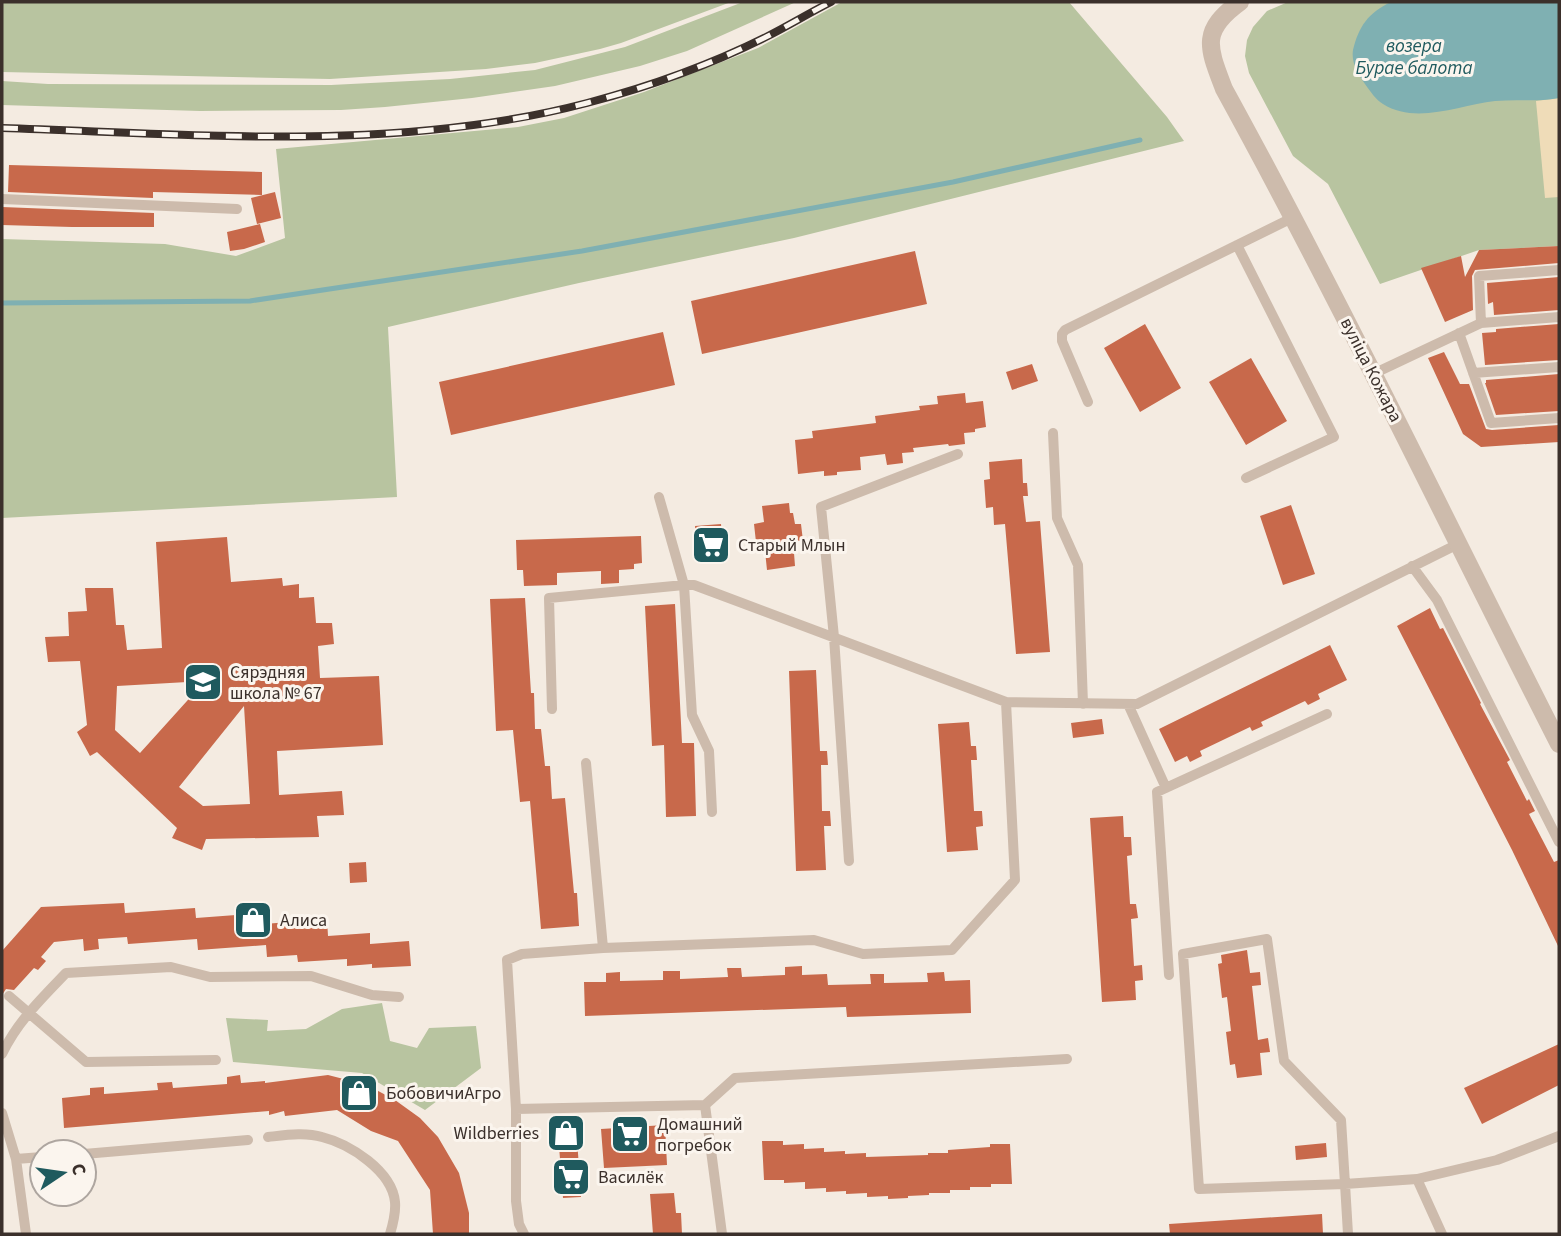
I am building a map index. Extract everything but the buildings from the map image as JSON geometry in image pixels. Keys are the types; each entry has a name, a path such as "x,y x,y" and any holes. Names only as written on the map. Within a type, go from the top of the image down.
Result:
{"street":[{"name":"вуліца Кожара","path":"1240,2 1218,21 1210,38 1212,55 1224,89 1373,374 1559,744"}],"lane":[{"path":"2,199 237,209"},
{"path":"1088,402 1062,341 1065,330 1292,218"},
{"path":"1237,245 1334,437 1246,478"},
{"path":"1481,323 1479,276 1559,270"},
{"path":"1373,374 1481,323 1559,317"},
{"path":"1459,333 1491,423 1559,418"},
{"path":"1473,373 1559,367"},
{"path":"1053,433 1058,518 1078,565 1083,704"},
{"path":"849,861 834,637 821,507 958,454"},
{"path":"659,497 684,585 692,715 709,751 712,812"},
{"path":"552,709 549,598 694,585 1006,702 1136,704 1458,544"},
{"path":"1412,566 1437,600 1559,842"},
{"path":"524,1234 519,1224 516,1201 516,1109 507,960 522,954 603,948 814,940 863,954 952,950 1015,880 1006,702"},
{"path":"1128,704 1166,788"},
{"path":"1169,975 1157,792 1327,714"},
{"path":"586,763 603,948"},
{"path":"1348,1234 1345,1184 1341,1120 1284,1061 1267,939 1183,954 1199,1189 1345,1184 1417,1179 1497,1160 1559,1136"},
{"path":"2,1054 28,1013 66,973 171,967 210,977 311,976 372,995 399,998"},
{"path":"9,996 86,1062 216,1060"},
{"path":"516,1109 705,1105 735,1079 1067,1059"},
{"path":"705,1105 722,1234"},
{"path":"2,1113 16,1159 26,1234"},
{"path":"268,1137 321,1137 348,1147 369,1162 391,1186 395,1214 390,1234"},
{"path":"98,1153 248,1140"},
{"path":"16,1159 28,1158"},
{"path":"1417,1179 1442,1234"}],"green space":[{"path":"2,2 731,2 621,43 535,63 486,69 330,79 2,72"},
{"path":"743,2 796,2 687,51 640,66 555,86 472,98 341,110 200,111 2,105 2,81 48,84 331,85 450,79 535,70 625,47"},
{"path":"842,2 1069,2 1167,117 1184,141 794,238 388,327 397,497 2,518 2,239 165,244 236,256 285,238 276,149 518,127 564,118 644,92 758,48"},
{"path":"1288,2 1559,2 1559,246 1479,250 1380,284 1328,184 1293,156 1249,73 1245,56 1247,40 1253,27 1267,11"},
{"path":"382,1003 390,1041 417,1048 429,1028 476,1026 481,1068 425,1110 362,1073 233,1062 226,1018 268,1020 267,1031 306,1029 342,1009"}],"sand":[{"path":"1559,98 1559,197 1545,198 1536,101"}],"water":[{"name":"возера Бурае балота","path":"1391,2 1559,2 1559,98 1495,101 1424,113 1409,113 1383,104 1373,95 1358,72 1353,50 1366,21"}],"waterway":[{"path":"2,303 250,301 582,251 953,182 1140,140"}],"railway":[{"path":"2,128 296,136 442,129 515,119 587,103 678,75 745,47 831,2"}],"place":[{"name":"Старый Млын","path":"711,545"},
{"name":"Сярэдняя школа № 67","path":"203,682"},
{"name":"Алиса","path":"253,920"},
{"name":"БобовичиАгро","path":"359,1093"},
{"name":"Wildberries","path":"566,1133"},
{"name":"Домашний погребок","path":"630,1134"},
{"name":"Василёк","path":"571,1177"}]}
